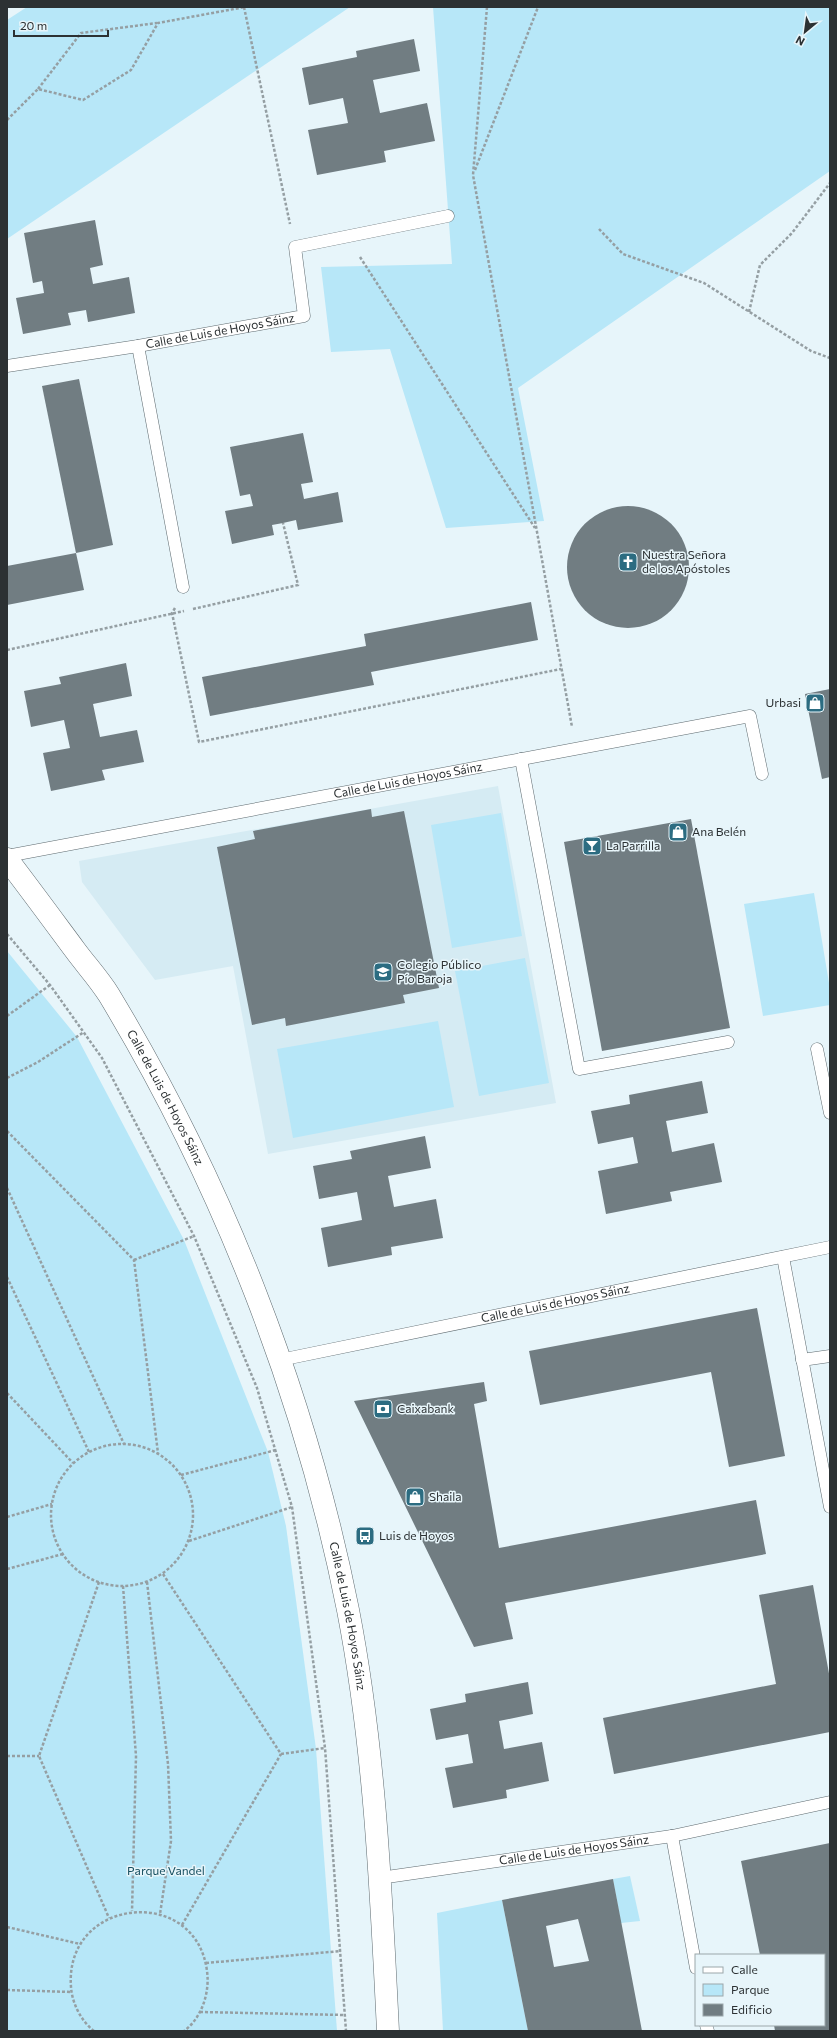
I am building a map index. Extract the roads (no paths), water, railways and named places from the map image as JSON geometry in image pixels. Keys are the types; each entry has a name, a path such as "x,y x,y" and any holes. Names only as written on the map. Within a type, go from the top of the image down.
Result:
{"street":[{"name":"Calle de Luis de Hoyos Sáinz","path":"7,857 107,993 173,1109 230,1232 280,1360 312,1462 348,1611 364,1708 380,1878 388,2031"}],"lane":[{"name":"Calle de Luis de Hoyos Sáinz","path":"7,366 138,346 304,316 294,246 448,216"},
{"path":"138,346 184,587"},
{"name":"Calle de Luis de Hoyos Sáinz","path":"7,857 750,716 762,774"},
{"path":"521,759 579,1070 728,1042"},
{"path":"816,1049 830,1113"},
{"name":"Calle de Luis de Hoyos Sáinz","path":"280,1360 830,1247"},
{"path":"782,1257 830,1507"},
{"path":"802,1360 830,1356"},
{"name":"Calle de Luis de Hoyos Sáinz","path":"380,1878 672,1836 830,1802"},
{"path":"672,1836 695,1962"}],"place":[{"name":"Nuestra Señora de los Apóstoles","path":"628,562"},
{"name":"Urbasi","path":"815,703"},
{"name":"Ana Belén","path":"678,832"},
{"name":"La Parrilla","path":"592,846"},
{"name":"Colegio Público Pío Baroja","path":"383,972"},
{"name":"Caixabank","path":"383,1409"},
{"name":"Shaila","path":"415,1497"},
{"name":"Luis de Hoyos","path":"365,1536"}],"park label":[{"name":"Parque Vandel","path":"166,1871"}]}
